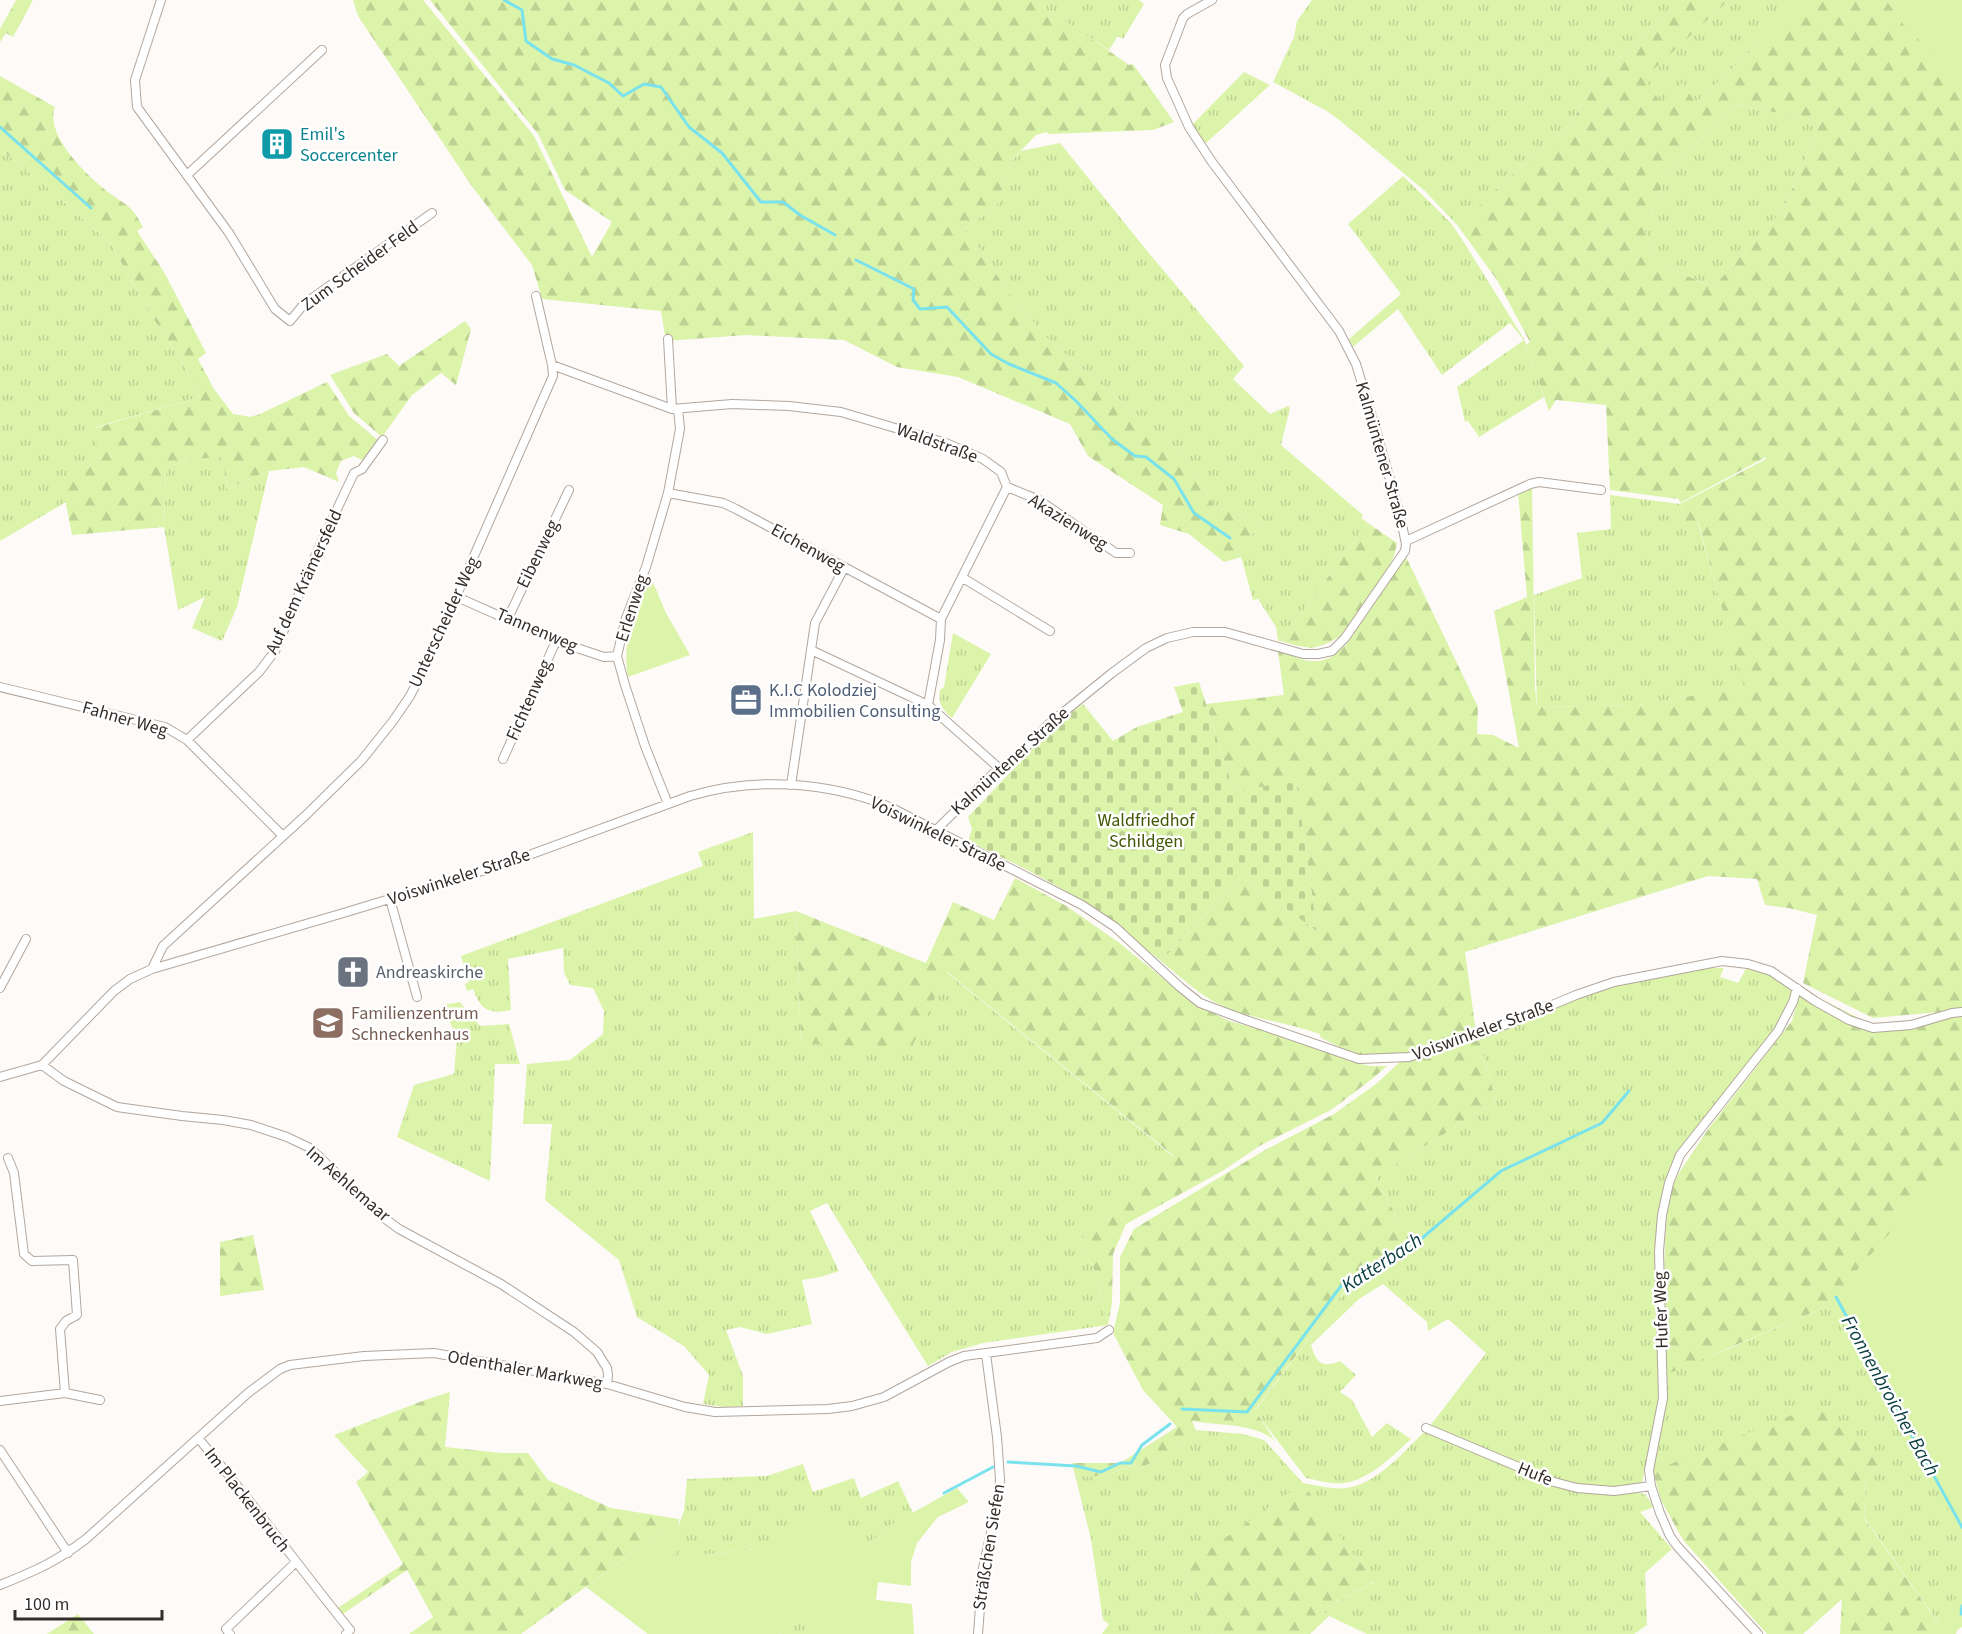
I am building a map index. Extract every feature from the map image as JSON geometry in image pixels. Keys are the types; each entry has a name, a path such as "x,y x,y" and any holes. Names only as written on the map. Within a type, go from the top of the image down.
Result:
{"street":[{"name":"Zum Scheider Feld","path":"161,0 135,80 137,107 230,233 275,309 290,321 304,304 432,213"},
{"path":"1194,0 1194,10"},
{"name":"Kalmüntener Straße","path":"936,830 999,768 1010,763 1057,717 1146,648 1167,638 1193,632 1225,632 1303,654 1332,651 1345,638 1406,547 1388,468 1356,364 1345,341 1198,143 1167,78 1166,58 1183,18 1212,0"},
{"path":"187,175 322,50"},
{"name":"Unterscheider Weg","path":"152,969 163,946 328,795 361,761 410,696 428,663 553,376 536,296"},
{"path":"668,339 675,409"},
{"name":"Waldstraße","path":"552,365 675,409 732,404 789,406 841,412 946,443 983,459 1001,472 1007,487"},
{"name":"Erlenweg","path":"668,804 645,746 617,656 626,618 646,567 668,493 680,429 675,409"},
{"name":"Auf dem Krämersfeld","path":"187,740 259,672 275,651 354,473 362,469 383,440"},
{"path":"1406,541 1530,484 1539,482 1601,490"},
{"path":"928,705 940,640 941,620 1007,487"},
{"name":"Akazienweg","path":"1007,487 1039,500 1116,553 1130,553"},
{"name":"Eibenweg","path":"508,618 569,490"},
{"name":"Eichenweg","path":"668,493 723,503 941,620"},
{"path":"791,785 815,622 844,568"},
{"path":"963,578 1050,631"},
{"name":"Tannenweg","path":"457,597 556,640 604,657 617,656"},
{"name":"Fichtenweg","path":"503,759 556,640"},
{"path":"811,650 928,705 999,768"},
{"name":"Fahner Weg","path":"0,687 165,727 187,740 283,836"},
{"name":"Voiswinkeler Straße","path":"0,1077 42,1065 114,991 135,976 152,969 502,865 710,790 759,784 791,785 877,801 1082,905 1115,927 1200,1003 1359,1059 1409,1057 1500,1027 1576,995 1614,982 1722,961 1748,964 1772,971 1849,1020 1873,1028 1911,1025 1962,1012"},
{"path":"390,900 417,997"},
{"path":"0,988 26,939"},
{"name":"Hufer Weg","path":"1758,1634 1677,1546 1663,1520 1651,1486 1649,1470 1663,1398 1659,1251 1662,1215 1669,1183 1680,1155 1778,1031 1793,1002 1797,988"},
{"name":"Im Aehlemaar","path":"42,1065 64,1081 117,1107 250,1125 287,1137 310,1148 380,1215 399,1229 501,1284 574,1332 597,1352 607,1368 607,1384"},
{"path":"8,1158 14,1173 24,1254 32,1261 73,1260 77,1315 66,1321 60,1329 65,1393"},
{"name":"Odenthaler Markweg","path":"0,1585 39,1570 68,1553 248,1393 280,1369 290,1365 364,1356 434,1353 607,1384 685,1407 715,1412 828,1408 852,1406 884,1397 964,1356 1097,1338 1109,1330"},
{"name":"Sträßchen Siefen","path":"978,1634 983,1568 999,1497 1000,1479 986,1354"},
{"path":"0,1401 65,1393 100,1400"},
{"name":"Hufe","path":"1426,1428 1554,1482 1577,1488 1614,1491 1651,1486"},
{"name":"Im Plackenbruch","path":"198,1438 237,1484 350,1630 346,1634"},
{"path":"0,1450 68,1553"},
{"name":"Im Plackenbruch","path":"230,1634 226,1629 296,1563"}],"green space":[{"path":"16,0 33,0 13,37 6,33 0,42 0,29"},
{"path":"353,0 423,0 534,136 592,257 612,222 565,190 538,134 430,0 1032,0 1129,65 1133,64 1174,122 1153,130 1049,134 1046,132 1036,135 1012,160 998,203 964,230 984,254 1007,291 1047,338 1185,456 1215,507 1251,519 1261,526 1236,550 1241,557 1224,562 1189,534 1160,525 1163,505 1088,456 1070,424 958,377 897,367 844,340 746,335 666,341 661,311 542,299 532,265 471,185 358,16"},
{"path":"1032,0 1139,0 1144,4 1123,39 1118,36 1109,50"},
{"path":"1312,0 1683,0 1595,80 1571,124 1487,197 1458,226 1425,191 1338,119 1273,82 1294,37 1297,21"},
{"path":"1683,0 1729,0 1644,78 1661,103 1682,83 1696,103 1805,0 1962,0 1962,1010 1873,1018 1803,983 1817,915 1765,905 1757,879 1708,876 1465,952 1476,1032 1405,1054 1390,1057 1363,1056 1321,1038 1320,1034 1224,1007 1196,989 1161,961 1241,877 1317,931 1296,781 1234,792 1206,704 1284,695 1278,651 1307,661 1320,661 1332,657 1346,645 1406,557 1478,707 1477,734 1493,735 1519,748 1494,611 1527,597 1518,492 1532,486 1537,707 1638,705 1744,687 1698,522 1684,523 1680,504 1766,457 1680,503 1679,499 1610,490 1606,405 1556,400 1549,411 1526,345 1530,342 1497,280 1458,226 1487,197 1571,124 1595,80","holes":["1735,104 1821,122 1783,210 1713,287 1659,264 1645,231 1666,175"]},
{"path":"1729,0 1805,0 1696,103 1661,104 1643,78"},
{"path":"1886,0 1962,0 1962,102 1933,54 1903,24"},
{"path":"1244,72 1270,85 1205,144 1192,125"},
{"path":"0,76 55,107 53,118 55,129 68,152 95,181 136,215 143,227 137,231 164,272 206,353 198,359 214,389 233,414 251,417 260,414 327,382 349,416 379,441 364,461 354,456 341,461 336,473 339,482 304,467 269,471 227,489 222,457 194,459 166,467 164,527 72,535 62,483 99,461 95,428 200,397 179,357 155,321 110,243 45,185 0,149"},
{"path":"1735,104 1821,122 1783,210 1713,287 1659,264 1645,231 1666,175"},
{"path":"1060,143 1244,366 1233,379 1270,414 1288,406 1290,408 1281,445 1363,515 1361,518 1368,523 1281,641 1278,641 1276,627 1258,599 1253,600 1241,557 1235,551 1261,526 1251,519 1215,507 1185,456 1047,338 1007,291 984,254 964,230 998,203 1012,160 1021,151"},
{"path":"0,149 45,185 110,243 155,321 179,357 200,397 96,427 99,461 63,483 66,502 0,541"},
{"path":"1403,176 1451,223 1463,241 1524,339 1544,397 1479,437 1468,421 1465,422 1457,387 1524,340 1510,323 1442,375 1398,309 1353,347 1349,339 1401,294 1348,224"},
{"path":"465,321 471,329 456,385 441,373 412,395 382,437 354,413 330,375 387,354 399,366"},
{"path":"222,456 227,489 269,471 237,607 222,641 192,628 205,597 178,610 164,527 166,467 194,459"},
{"path":"1610,495 1680,504 1684,522 1697,521 1745,687 1638,705 1537,707 1534,595 1582,578 1577,533 1611,529"},
{"path":"1368,523 1397,543 1389,566 1348,626 1339,637 1312,648 1281,641"},
{"path":"650,575 666,613 690,655 628,677 626,663 628,637"},
{"path":"953,633 991,654 952,718 942,706 940,690 944,687"},
{"name":"Waldfriedhof Schildgen","path":"1199,682 1234,792 1296,780 1317,931 1241,877 1161,961 1075,897 968,841 972,829 968,817 1056,724 1083,704 1113,741 1137,727 1183,712 1174,687"},
{"path":"753,832 754,919 796,911 801,1043 946,972 1174,1157 1079,1241 1095,1271 1108,1325 983,1343 952,1352 928,1366 827,1203 810,1211 839,1271 802,1280 812,1324 767,1334 740,1327 726,1330 743,1376 743,1406 724,1407 703,1404 709,1375 684,1346 637,1317 619,1260 545,1200 552,1124 523,1124 527,1064 570,1060 603,1034 604,1011 593,988 570,985 564,972 563,948 508,959 511,1010 497,1012 483,1006 473,989 467,991 465,984 469,982 461,956 703,866 698,852"},
{"path":"1015,878 1068,907 1118,942 1195,1004 1229,1021 1302,1040 1352,1062 1370,1066 1387,1066 1331,1110 1261,1145 1224,1170 1126,1224 1113,1254 1112,1303 1108,1325 1095,1271 1079,1241 1174,1156 947,972 911,1049 801,1043 796,911 926,963 953,902 994,920"},
{"path":"1747,967 1773,971 1797,986 1784,1015 1669,1172 1662,1196 1659,1406 1642,1482 1635,1486 1620,1488 1590,1487 1562,1481 1430,1426 1486,1353 1448,1319 1428,1331 1427,1322 1383,1284 1359,1299 1311,1345 1315,1356 1324,1364 1340,1361 1356,1375 1340,1392 1352,1400 1372,1437 1387,1423 1411,1439 1372,1472 1354,1481 1335,1483 1306,1478 1255,1411 1340,1297 1355,1282 1400,1224 1376,1177 1496,1101 1478,1037 1531,1020 1572,999 1618,983 1702,968 1724,968 1720,977 1738,983"},
{"path":"1801,989 1871,1024 1962,1015 1962,1525 1835,1303 1672,1372 1666,1372 1665,1240 1667,1213 1673,1185 1709,1128 1792,1021"},
{"path":"460,1002 480,1026 509,1024 520,1064 495,1064 490,1181 397,1137 414,1085 454,1074 457,1038 442,1005"},
{"path":"1478,1037 1496,1101 1376,1177 1400,1224 1398,1226 1413,1249 1347,1288 1255,1410 1275,1441 1246,1428 1192,1421 1197,1433 1139,1470 1135,1464 1099,1476 1075,1475 1072,1463 1120,1463 1177,1427 1143,1390 1113,1333 1120,1303 1120,1257 1134,1229 1265,1150 1334,1114 1376,1084 1401,1061"},
{"path":"1962,1154 1962,1536 1832,1303 1848,1280 1907,1210"},
{"path":"253,1235 264,1290 220,1296 220,1242"},
{"path":"1835,1303 1962,1525 1962,1594 1942,1628 1864,1517 1866,1475 1886,1462 1653,1471 1666,1407 1666,1372 1723,1351"},
{"path":"450,1392 445,1447 501,1453 528,1453 548,1480 611,1508 679,1519 521,1634 409,1634 433,1617 407,1570 343,1614 338,1608 403,1564 356,1482 368,1472 334,1435"},
{"path":"1815,1406 1886,1462 1866,1475 1864,1518 1941,1627 1962,1594 1962,1627 1949,1634 1840,1634 1842,1599 1803,1634 1767,1634 1683,1540 1661,1500 1653,1471"},
{"path":"1195,1430 1243,1434 1264,1440 1303,1483 1330,1488 1357,1486 1378,1475 1423,1433 1428,1431 1545,1481 1645,1494 1654,1507 1640,1512 1672,1549 1645,1573 1647,1625 1634,1634 1367,1634 1329,1616 1323,1610 1374,1582 1184,1567 1213,1634 1102,1634 1109,1624 1103,1620 1091,1539 1075,1475 1099,1476 1136,1464 1139,1470 1197,1433"},
{"path":"803,1464 813,1492 854,1478 861,1498 898,1481 913,1513 889,1526 859,1552 791,1545 676,1558 678,1527 684,1511 687,1479 767,1476"},
{"path":"1303,1483 1333,1528 1375,1581 1323,1610 1329,1616 1310,1634 1213,1634 1184,1567"},
{"path":"957,1488 969,1502 938,1517 917,1543 911,1562 911,1586 878,1582 876,1600 912,1604 914,1634 825,1634 827,1628 805,1625 799,1612 779,1634 648,1634 586,1587 679,1519 676,1558 791,1545 787,1532 831,1512 859,1552 889,1526"},
{"path":"1962,1586 1961,1617 1956,1634 1936,1634"},
{"path":"800,1611 828,1629 825,1634 779,1634"},
{"path":"78,1614 94,1634 47,1634"}],"waterway":[{"path":"504,0 522,10 526,41 552,59 574,65 609,83 623,96 644,84 661,87 689,127 722,153 761,202 783,202 800,215 835,235"},
{"path":"0,127 91,208"},
{"path":"856,260 914,289 913,300 920,309 947,307 991,354 1056,383 1112,439 1135,456 1146,457 1174,479 1194,513 1230,538"},
{"name":"Katterbach","path":"1182,1409 1247,1412 1341,1286 1401,1256 1501,1171 1602,1123 1629,1091"},
{"name":"Fronnenbroicher Bach","path":"1836,1297 1962,1527"},
{"name":"Katterbach","path":"1008,1462 1076,1466 1101,1472 1120,1463 1131,1463 1142,1445 1170,1424"},
{"name":"Katterbach","path":"944,1493 993,1467"},
{"name":"Fronnenbroicher Bach","path":"1961,1614 1962,1606"}],"place":[{"name":"Emil's Soccercenter","path":"277,144"},
{"name":"K.I.C Kolodziej Immobilien Consulting","path":"746,700"},
{"name":"Andreaskirche","path":"353,972"},
{"name":"Familienzentrum Schneckenhaus","path":"328,1023"}]}
